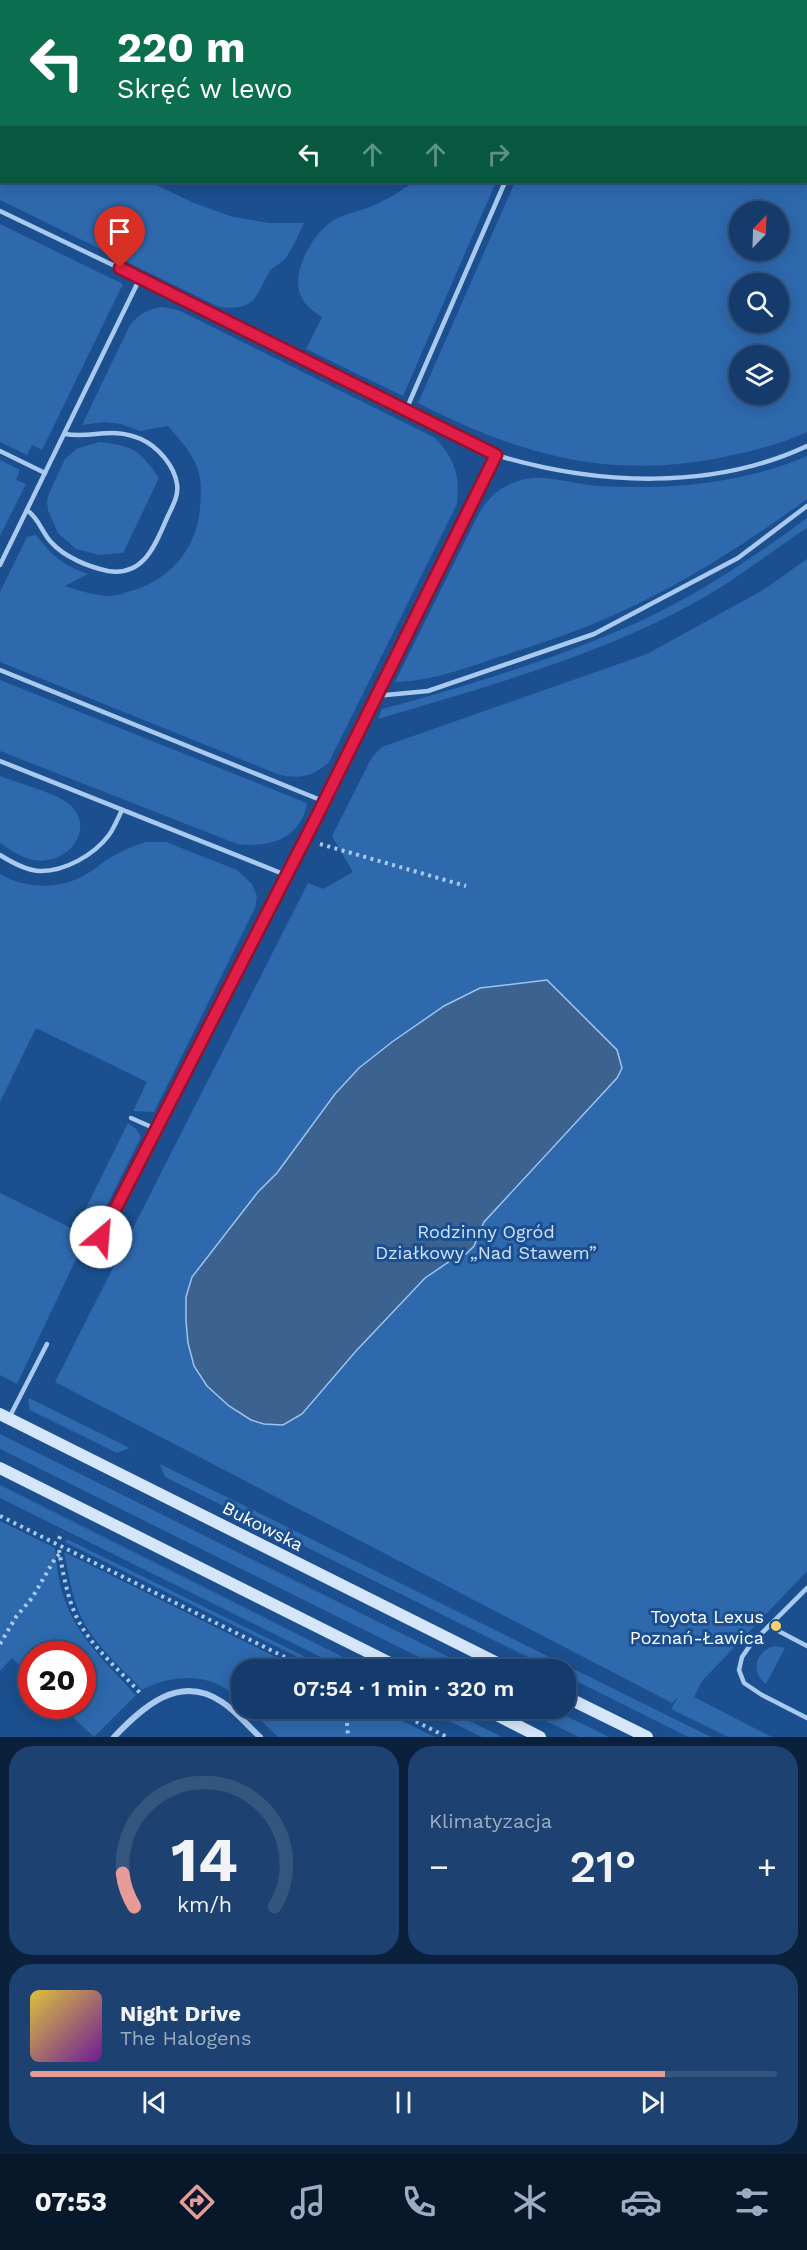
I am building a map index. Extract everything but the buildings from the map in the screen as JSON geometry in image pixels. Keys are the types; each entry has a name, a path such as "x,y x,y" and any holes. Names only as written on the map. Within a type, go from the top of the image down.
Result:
{"main road":[{"name":"Bukowska","path":"4,1417 489,1659"},
{"path":"0,1468 382,1659"},
{"path":"576,1701 647,1737"},
{"path":"505,1719 540,1737"}],"street":[{"path":"116,1735 141,1710 156,1699 172,1693 188,1692 214,1697 225,1703 260,1737"}],"lane":[{"path":"406,410 505,183"},
{"path":"0,211 496,455 553,469 604,477 645,479 685,477 732,470 790,454 807,446"},
{"path":"0,565 140,278"},
{"path":"27,510 37,518 51,542 63,553 93,566 119,572 133,568 151,554 177,494 174,473 167,461 155,448 126,434 112,431 85,435 65,434"},
{"path":"0,451 45,473"},
{"path":"101,1237 286,875 496,455"},
{"path":"375,696 428,691 594,634 738,558 807,506"},
{"path":"0,670 323,801"},
{"path":"0,761 286,875"},
{"path":"0,855 11,862 37,871 55,870 86,855 109,835 122,810"},
{"path":"131,1118 156,1129"},
{"path":"4,1417 47,1344"},
{"path":"807,1588 751,1644 742,1657 739,1670 744,1683 807,1718"},
{"path":"770,1626 807,1646"}],"path":[{"path":"304,839 466,886"},
{"path":"0,1516 289,1659"},
{"path":"59,1539 62,1532"},
{"path":"0,1644 16,1617 32,1598 59,1552 69,1598 78,1620 90,1638 140,1694"},
{"path":"347,1719 348,1737"},
{"path":"411,1719 447,1737"}],"green space":[{"path":"2,183 152,183 194,203 233,217 269,223 304,223 287,256 270,271 252,301 240,307 219,307 0,200"},
{"path":"412,183 496,183 403,396 306,349 322,317 304,301 298,285 305,254 324,228 340,217 393,196"},
{"path":"515,183 807,183 807,432 764,448 719,458 678,464 638,466 600,464 527,449 455,421 418,403"},
{"path":"0,224 123,284 42,450 32,445 27,455 0,442"},
{"path":"163,307 178,310 435,438 452,460 455,468 458,484 457,504 329,762 307,775 294,777 280,775 0,662 0,592 27,537 36,535 59,559 88,574 65,586 87,593 109,596 141,588 167,573 186,551 193,538 200,508 199,472 188,450 168,426 140,431 121,424 104,422 82,425 130,325 145,312"},
{"path":"100,442 121,445 135,451 141,455 159,478 123,553 99,555 76,549 58,533 48,510 49,493 65,459 78,448"},
{"path":"807,456 807,499 738,547 691,576 642,602 575,631 451,673 395,682 479,513 492,497 508,485 521,480 540,478 599,486 678,486 757,473"},
{"path":"0,460 20,470 16,480 26,484 0,536"},
{"path":"807,518 807,528 715,591 663,619 624,637 543,668 378,719 382,709 532,664 645,619 717,580"},
{"name":"Rodzinny Ogród Działkowy „Nad Stawem”","path":"807,559 807,1571 702,1681 694,1697 772,1737 728,1737 671,1709 678,1697 672,1703 55,1382 308,883 323,889 353,872 332,836 372,757 382,747 647,654 763,590"},
{"path":"0,680 307,803 304,815 291,833 282,838 261,844 237,844 0,751"},
{"path":"0,776 59,798 75,811 80,821 80,832 76,842 68,851 58,857 33,860 0,843"},
{"path":"146,842 166,842 237,870 252,884 257,896 255,908 154,1112 133,1111 147,1082 36,1028 0,1102 0,874 31,885 64,883 75,880 108,859"},
{"path":"128,1123 141,1137 99,1221 81,1218"},
{"path":"0,1193 75,1230 83,1236 84,1242 17,1384 0,1375"},
{"path":"29,1398 130,1448 117,1453 30,1410"},
{"path":"0,1434 453,1659 423,1659 0,1449"},
{"path":"160,1464 554,1659 532,1659 165,1477"},
{"path":"0,1485 347,1659 325,1659 0,1498"},
{"path":"0,1521 55,1548 63,1595 70,1613 88,1641 18,1641 18,1664 12,1658 0,1671"},
{"path":"67,1539 310,1659 302,1659 65,1542"},
{"path":"64,1552 280,1659 231,1659 231,1693 207,1680 194,1678 168,1680 142,1690 102,1648 88,1629 73,1595"},
{"path":"774,1646 785,1648 766,1684 758,1674 757,1663 762,1653"},
{"path":"96,1652 136,1695 94,1737 75,1719 96,1719"},
{"path":"576,1670 711,1737 688,1737 576,1681"},
{"path":"259,1719 398,1719 435,1737 278,1737"},
{"path":"445,1719 465,1719 502,1737 482,1737"},
{"path":"542,1719 572,1719 609,1737 579,1737"}],"shaded area":[{"path":"547,980 617,1050 622,1068 617,1078 484,1222 474,1246 466,1254 456,1257 425,1278 356,1351 302,1414 283,1425 264,1424 251,1420 229,1406 207,1386 194,1366 188,1343 186,1321 186,1297 192,1277 258,1192 277,1173 335,1094 359,1068 444,1006 480,988"}],"place":[{"name":"Toyota Lexus Poznań-Ławica","path":"776,1626"}],"route":[{"path":"101,1237 265,919 496,455 120,268"}]}
